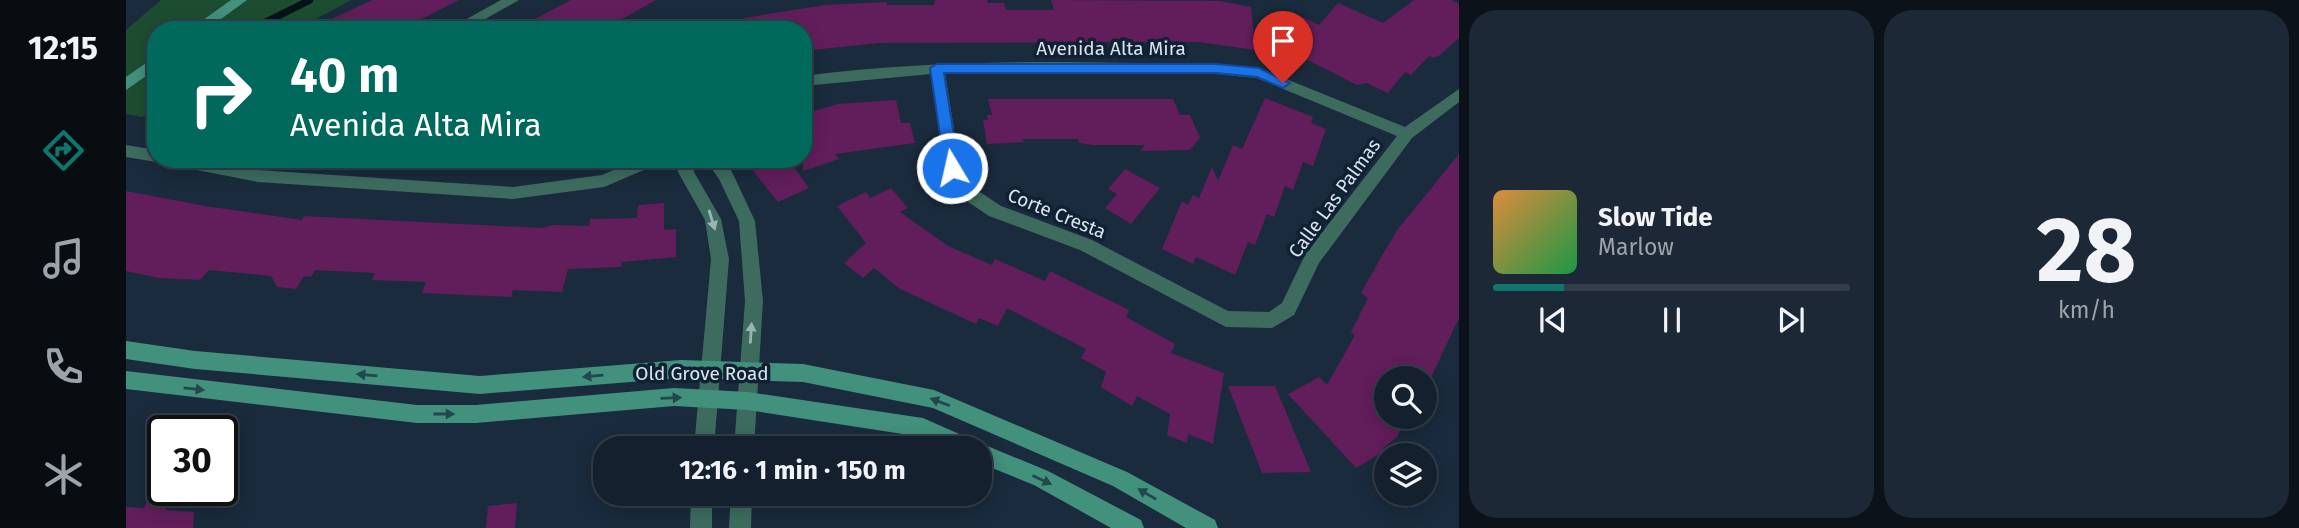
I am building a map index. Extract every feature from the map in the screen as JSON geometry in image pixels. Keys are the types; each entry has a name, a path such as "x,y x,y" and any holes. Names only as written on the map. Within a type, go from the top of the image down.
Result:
{"street":[{"path":"209,21 240,0"},
{"path":"471,21 512,0"},
{"path":"126,85 147,68"},
{"name":"Avenida Alta Mira","path":"812,80 857,73 937,68 1216,69 1259,73 1407,134"},
{"name":"Corte Cresta","path":"937,68 952,168 968,193 995,211 1086,245 1209,312"},
{"name":"Calle Las Palmas","path":"1209,312 1226,319 1272,320 1288,309 1312,258 1407,134 1459,94"},
{"path":"126,151 147,154"},
{"path":"217,168 258,176 513,193 604,181 634,168"},
{"path":"258,176 265,168"},
{"path":"686,168 713,219 720,259 704,436"},
{"path":"720,168 747,221 754,301 745,436"},
{"name":"Old Grove Road","path":"126,350 195,360 480,385 681,369 803,373 933,398 1120,478 1207,528"},
{"name":"Old Grove Road","path":"126,380 417,414 490,413 674,397 748,401 923,428 941,436"},
{"path":"992,458 1041,478 1133,528"},
{"path":"701,528 702,506"},
{"path":"740,528 741,506"}],"green space":[{"path":"161,0 351,0 312,21 147,21 147,114 142,117 126,114 126,30"}],"building":[{"path":"372,0 459,0 418,21 327,21"},
{"path":"571,0 656,0 618,21 531,21"},
{"path":"935,0 987,0 988,3 1004,3 1006,10 1054,10 1051,0 1220,1 1251,7 1255,50 1199,42 1135,42 879,43 812,50 812,21 744,21 744,18 825,5 887,2 887,5 934,5"},
{"path":"1414,0 1452,0 1459,4 1459,38 1440,55 1434,58 1429,56 1411,75 1405,72 1388,93 1367,83 1357,85 1296,54 1293,58 1261,43 1290,11 1319,25 1338,3 1383,23"},
{"path":"1265,98 1313,117 1311,123 1326,129 1313,166 1303,162 1293,190 1285,186 1274,217 1267,214 1255,245 1248,242 1235,275 1196,257 1193,264 1162,249 1182,201 1188,205 1193,195 1199,198 1212,167 1218,181 1233,145 1242,149"},
{"path":"988,99 1173,99 1180,115 1190,115 1200,138 1190,150 1140,151 1145,145 1094,145 1079,143 1078,139 1023,139 1024,142 987,144 983,120 988,120 987,115 992,115"},
{"path":"896,100 901,123 910,123 915,143 835,154 839,159 812,168 812,112 837,104"},
{"path":"1459,154 1459,318 1436,366 1374,366 1374,429 1401,429 1397,437 1389,443 1374,443 1374,457 1356,468 1288,394 1319,377 1327,385 1355,335 1351,332 1368,298 1361,293 1398,229"},
{"path":"751,168 795,168 809,188 778,202"},
{"path":"1125,169 1160,188 1131,224 1105,208 1117,194 1108,189"},
{"path":"891,188 908,208 900,212 948,246 992,265 995,259 1045,281 1050,271 1129,310 1126,317 1175,344 1171,353 1224,373 1213,444 1188,434 1187,443 1167,435 1170,414 1137,396 1132,406 1101,387 1106,372 1081,358 1086,349 1007,308 998,326 979,318 976,324 900,289 874,268 863,278 844,263 866,243 837,206 866,192 870,198"},
{"path":"126,191 302,220 304,216 542,228 553,225 589,226 590,219 637,218 638,205 664,203 664,230 676,229 676,257 622,262 621,267 568,269 562,292 513,290 511,297 422,293 426,282 372,280 375,273 315,270 311,277 304,276 296,289 277,287 271,276 209,270 200,280 159,278 126,271"},
{"path":"1228,386 1275,386 1311,472 1262,473"},
{"path":"147,502 147,506 168,506 166,510 194,512 193,528 126,528 126,507 144,508"},
{"path":"517,503 515,528 486,528 488,506"}],"waterway":[{"path":"268,21 310,0"}],"route":[{"path":"952,168 937,68 1216,69 1259,73 1283,83"}]}
